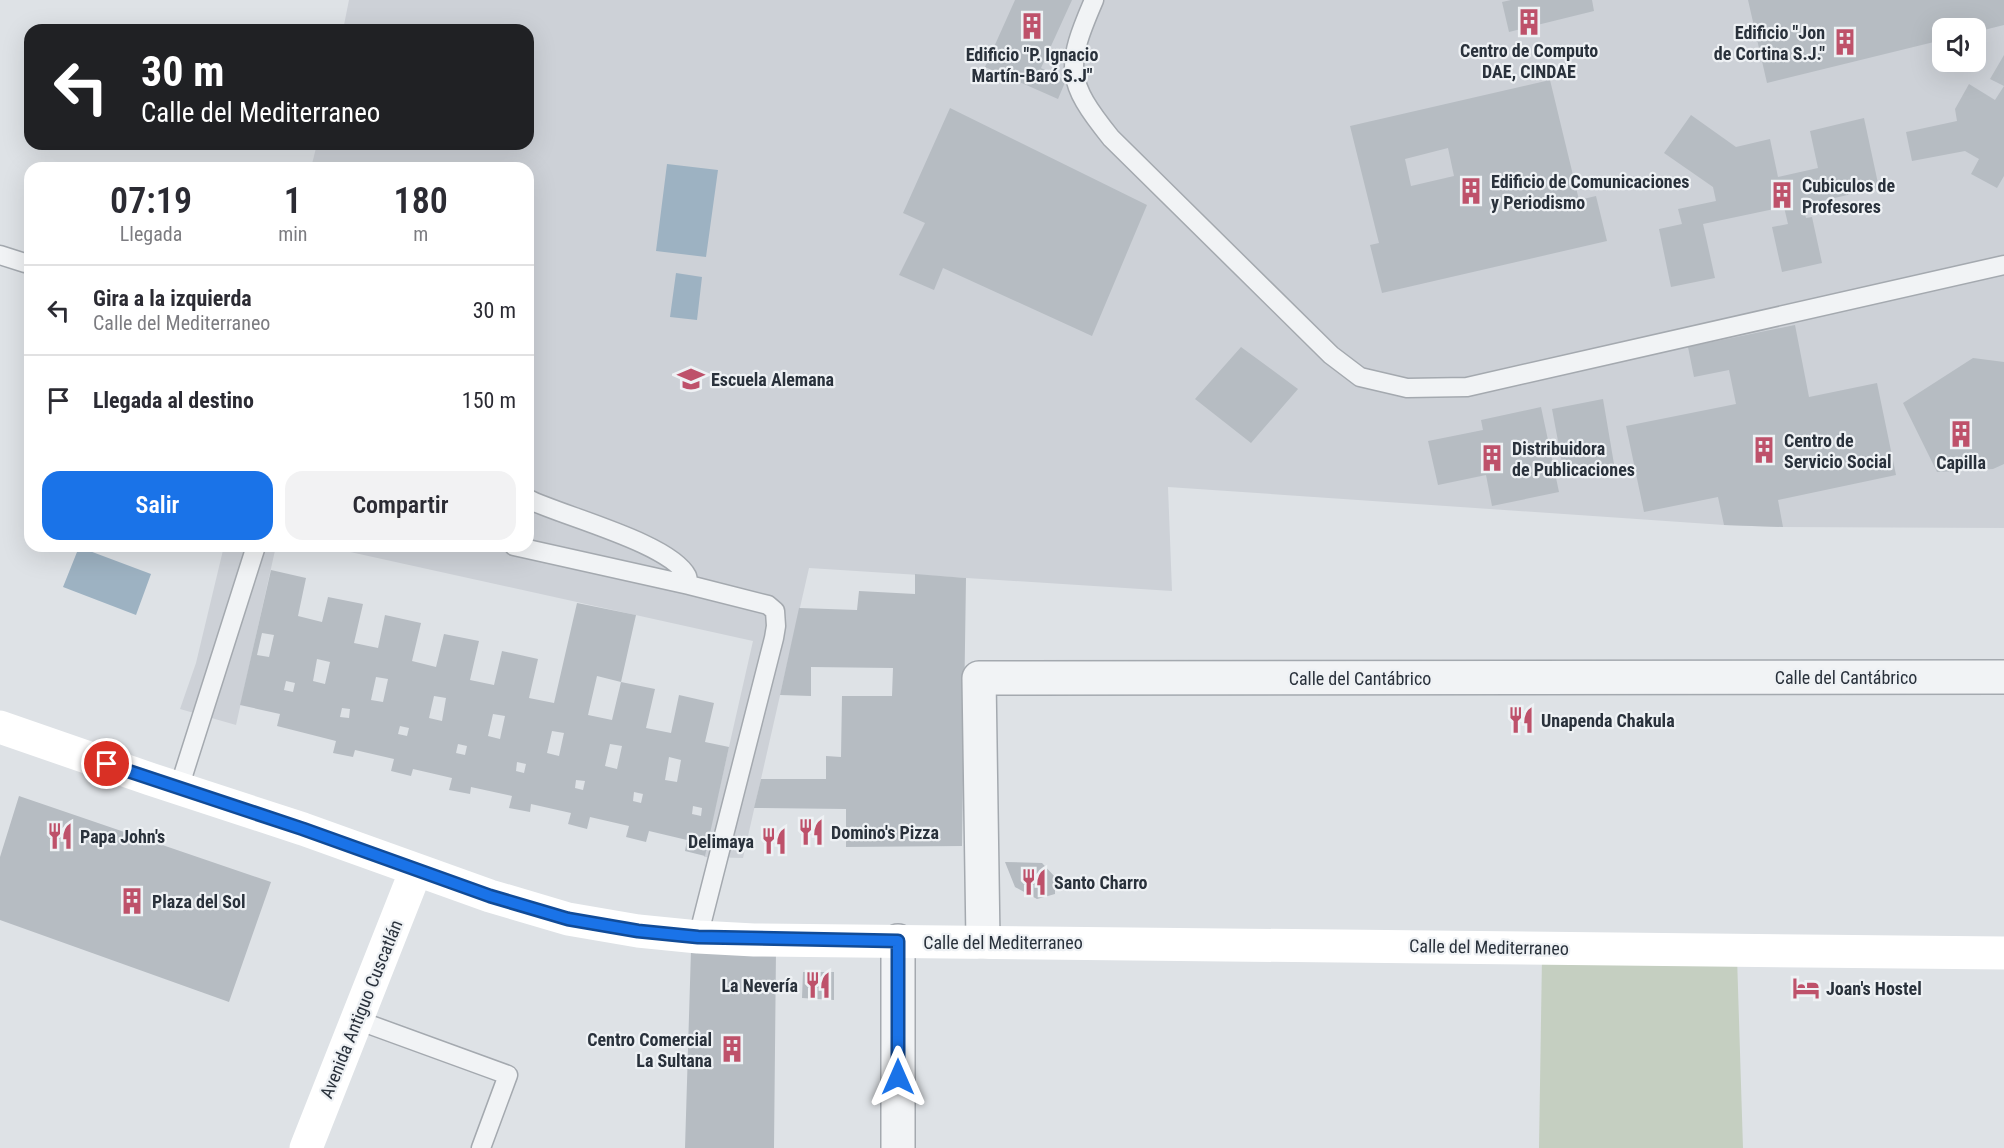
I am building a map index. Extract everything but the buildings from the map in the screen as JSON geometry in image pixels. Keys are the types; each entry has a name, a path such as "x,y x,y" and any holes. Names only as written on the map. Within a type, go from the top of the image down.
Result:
{"street":[{"name":"Calle del Cantábrico","path":"983,941 979,678 2004,677"},
{"name":"Calle del Mediterraneo","path":"0,726 303,829 490,896 568,919 638,931 698,937 898,941 2004,952"},
{"name":"Avenida Antiguo Cuscatlán","path":"306,1148 416,870"},
{"path":"897,1148 898,941"}],"lane":[{"path":"1094,0 1080,34 1074,61 1076,84 1084,102 1111,138 1330,355 1360,377 1407,388 1467,387 2004,265"},
{"path":"0,255 24,263"},
{"path":"534,501 654,549 678,566 686,575 689,585"},
{"path":"534,550 689,585 768,605 776,611 776,626 698,937"},
{"path":"179,788 254,552"},
{"path":"357,1020 508,1075 481,1148"}],"shaded area":[{"path":"349,0 2004,0 2004,528 1724,525 1168,487 1172,591 809,568 743,858 704,857 753,641 350,552 534,552 534,162 312,162 316,150 534,150 534,24 344,24"},
{"path":"223,552 275,552 236,725 180,709 196,663"}],"green space":[{"path":"1542,957 1737,957 1743,1148 1539,1148"}],"water":[{"path":"667,164 718,170 706,257 656,251"},
{"path":"676,273 702,277 697,320 670,317"},
{"path":"77,552 92,552 151,574 136,615 63,587"}],"place":[{"name":"Centro de Computo DAE, CINDAE","path":"1529,22"},
{"name":"Edificio \"P. Ignacio Martín-Baró S.J\"","path":"1032,26"},
{"name":"Edificio \"Jon de Cortina S.J.\"","path":"1845,42"},
{"name":"Edificio de Comunicaciones y Periodismo","path":"1471,191"},
{"name":"Cubiculos de Profesores","path":"1782,195"},
{"name":"Escuela Alemana","path":"691,379"},
{"name":"Capilla","path":"1961,434"},
{"name":"Centro de Servicio Social","path":"1764,450"},
{"name":"Distribuidora de Publicaciones","path":"1492,458"},
{"name":"Unapenda Chakula","path":"1521,720"},
{"name":"Domino's Pizza","path":"811,832"},
{"name":"Papa John's","path":"60,836"},
{"name":"Delimaya","path":"774,841"},
{"name":"Santo Charro","path":"1034,882"},
{"name":"Plaza del Sol","path":"132,901"},
{"name":"La Nevería","path":"818,985"},
{"name":"Joan's Hostel","path":"1806,988"},
{"name":"Centro Comercial La Sultana","path":"732,1049"}],"route":[{"path":"107,764 303,829 490,896 568,919 638,931 698,937 754,940 898,941 898,1077"}]}
